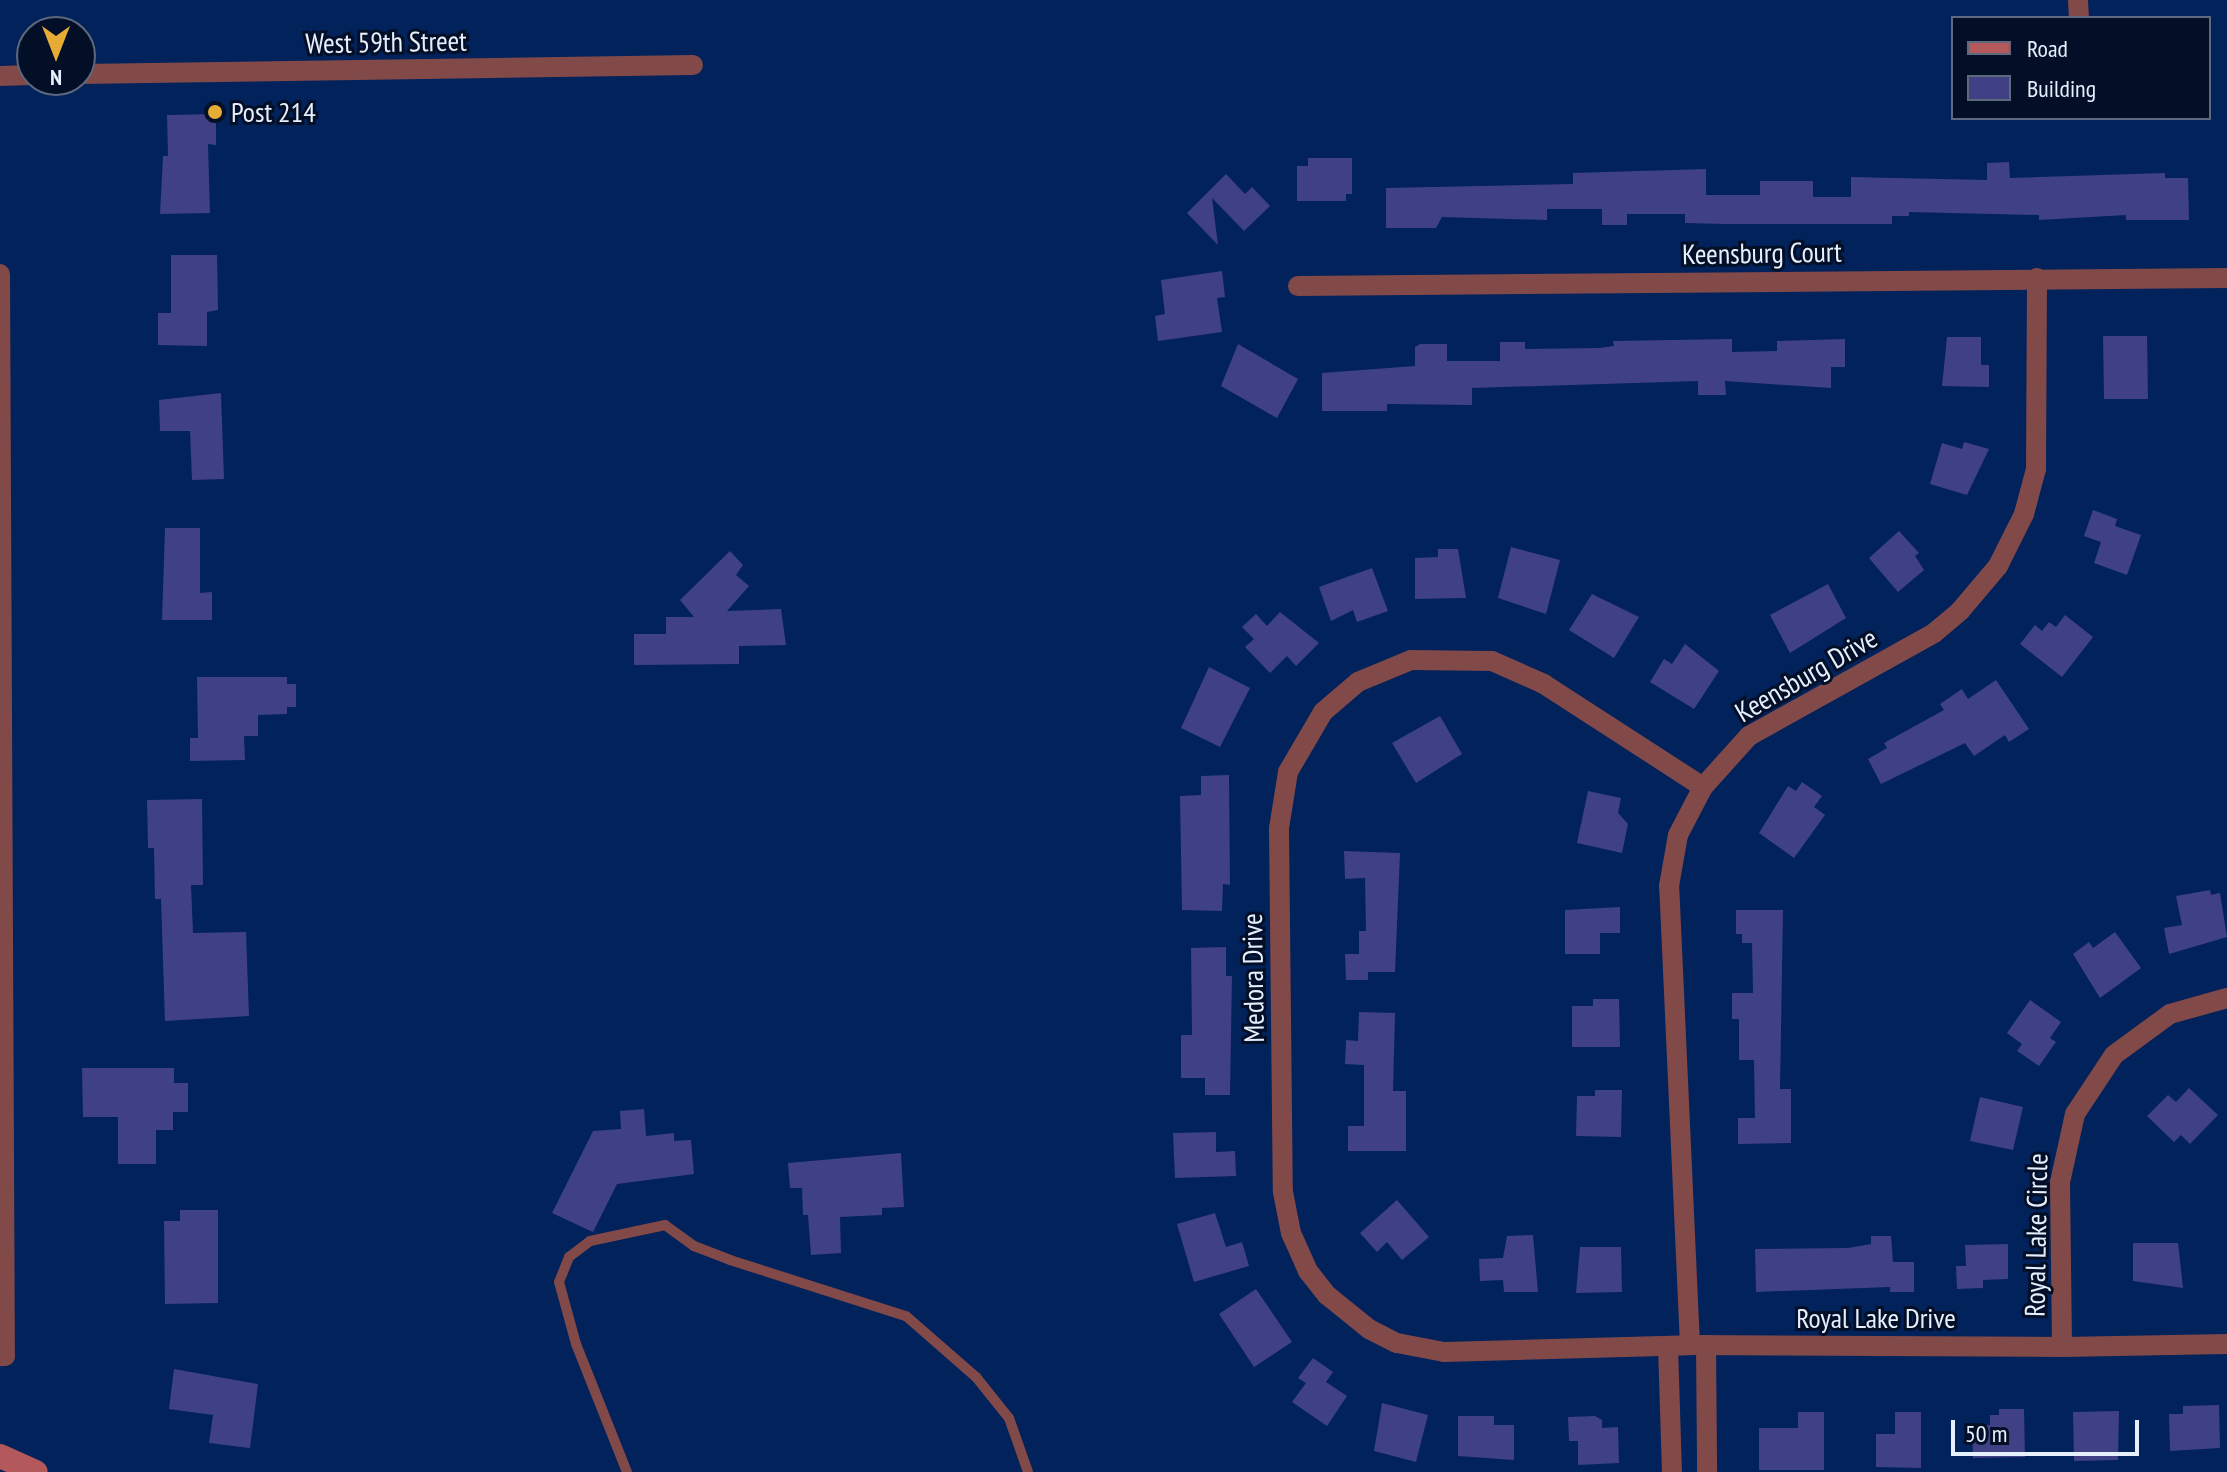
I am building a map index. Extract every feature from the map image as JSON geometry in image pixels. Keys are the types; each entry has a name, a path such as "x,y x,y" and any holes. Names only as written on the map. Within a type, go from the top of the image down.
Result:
{"street":[{"name":"West 59th Street","path":"96,74 693,65"},
{"path":"0,274 5,1356 0,1356"},
{"name":"Keensburg Drive","path":"1707,1472 1669,886 1678,835 1703,787 1749,736 1934,633 1960,611 1998,566 2024,514 2036,469 2037,278"},
{"name":"Keensburg Court","path":"1298,286 2227,278"},
{"name":"Medora Drive","path":"1698,1345 1430,1350 1369,1329 1316,1282 1291,1233 1283,1192 1279,828 1288,772 1323,712 1379,672 1434,657 1480,659 1524,673 1703,787"},
{"name":"Royal Lake Circle","path":"2227,998 2192,1005 2150,1025 2114,1055 2075,1114 2060,1182 2062,1347 2227,1344"},
{"name":"Royal Lake Drive","path":"1698,1345 2062,1347"},
{"path":"1668,1346 1672,1472"},
{"path":"0,1456 36,1472"}],"lane":[{"path":"627,1472 576,1344 559,1282 569,1257 590,1241 665,1225 694,1246 730,1260 906,1316 976,1377 1009,1418 1028,1472"}],"building":[{"path":"216,114 216,145 208,144 210,213 160,214 163,156 168,156 167,115"},
{"path":"1308,158 1352,158 1352,194 1346,194 1346,201 1297,201 1297,166 1308,166"},
{"path":"2009,162 2010,178 2165,173 2165,178 2188,178 2189,220 2126,220 2126,215 2039,220 2039,215 1909,212 1909,216 1892,216 1892,224 1726,224 1685,223 1685,214 1627,214 1627,225 1602,225 1602,209 1547,209 1547,220 1442,217 1436,228 1386,228 1386,188 1573,184 1573,173 1706,169 1706,195 1760,195 1760,181 1813,181 1813,197 1851,197 1851,177 1987,180 1987,163"},
{"path":"1226,174 1245,194 1252,187 1270,206 1244,231 1212,198 1218,245 1187,213"},
{"path":"171,255 217,255 218,310 207,312 207,346 158,345 158,313 171,313"},
{"path":"1222,271 1225,297 1217,298 1222,332 1158,341 1155,316 1165,314 1161,280"},
{"path":"2103,336 2147,336 2148,399 2104,399"},
{"path":"1947,337 1981,337 1981,365 1989,365 1989,387 1942,386"},
{"path":"1732,339 1732,352 1777,351 1777,341 1845,339 1845,367 1831,367 1831,388 1725,381 1726,395 1698,395 1698,381 1472,388 1472,405 1387,404 1387,411 1322,411 1322,373 1415,366 1415,347 1420,344 1447,344 1447,361 1500,361 1500,342 1525,342 1525,349 1599,348 1614,346 1613,341"},
{"path":"1238,344 1298,379 1277,418 1221,386"},
{"path":"221,393 224,479 192,480 190,431 160,431 159,400"},
{"path":"1964,442 1989,449 1967,495 1930,484 1942,443 1962,449"},
{"path":"2093,510 2117,519 2115,526 2141,535 2127,575 2094,563 2101,542 2084,536"},
{"path":"165,528 200,528 200,593 212,592 212,620 162,620"},
{"path":"1899,531 1919,553 1915,556 1924,570 1898,592 1869,558"},
{"path":"1511,547 1560,560 1546,614 1498,598"},
{"path":"1438,549 1458,549 1466,598 1415,599 1415,558 1438,557"},
{"path":"730,551 743,565 736,575 749,586 727,611 781,609 786,645 739,646 739,664 634,665 634,634 666,634 666,617 694,617 680,600"},
{"path":"1372,568 1388,611 1357,622 1353,610 1331,621 1319,587"},
{"path":"1828,584 1846,618 1790,653 1770,615"},
{"path":"1592,594 1639,617 1614,658 1569,630"},
{"path":"1280,612 1319,643 1296,666 1287,656 1270,673 1245,647 1254,639 1242,627 1256,614 1267,626"},
{"path":"2065,615 2093,637 2062,677 2020,644 2035,625 2042,631 2049,622 2056,627"},
{"path":"1685,644 1719,671 1694,709 1650,682 1664,659 1672,664"},
{"path":"1209,667 1250,688 1220,747 1181,728"},
{"path":"197,677 287,677 287,684 296,684 296,707 287,707 287,714 258,715 258,736 244,736 245,760 190,761 190,738 198,738"},
{"path":"1996,680 2029,729 2009,742 2005,735 1974,756 1965,743 1881,784 1868,759 1887,748 1884,743 1944,710 1940,704 1962,689 1968,699"},
{"path":"1440,716 1462,754 1416,783 1392,743"},
{"path":"1229,775 1230,885 1223,884 1222,911 1182,910 1180,796 1201,795 1201,776"},
{"path":"1802,782 1822,796 1814,807 1825,815 1794,858 1759,833 1788,786 1796,791"},
{"path":"1588,791 1621,798 1618,813 1628,824 1622,853 1577,843"},
{"path":"202,799 203,885 191,885 193,933 246,932 249,1016 165,1021 161,899 155,899 154,848 148,848 147,800"},
{"path":"1344,851 1400,853 1395,972 1368,972 1368,980 1346,980 1345,954 1359,954 1359,931 1366,931 1365,878 1345,879"},
{"path":"2210,890 2211,895 2220,893 2227,937 2169,954 2164,928 2182,925 2176,896"},
{"path":"1620,907 1620,933 1600,933 1600,954 1565,954 1565,910"},
{"path":"1736,910 1783,910 1780,1089 1791,1089 1791,1143 1738,1144 1738,1118 1755,1118 1754,1060 1739,1060 1739,1019 1732,1019 1732,993 1753,993 1752,943 1742,943 1742,934 1736,934"},
{"path":"2115,932 2141,968 2100,998 2073,954 2089,942 2093,948"},
{"path":"1226,947 1226,976 1232,976 1230,1095 1205,1095 1205,1078 1181,1078 1181,1035 1192,1035 1191,948"},
{"path":"1593,999 1619,999 1620,1047 1572,1047 1572,1006 1593,1006"},
{"path":"2030,1000 2061,1022 2050,1038 2056,1042 2039,1066 2017,1051 2022,1044 2007,1033"},
{"path":"1359,1012 1395,1013 1393,1091 1406,1091 1406,1151 1348,1151 1348,1126 1364,1126 1364,1065 1345,1064 1346,1040 1358,1041"},
{"path":"82,1068 174,1068 174,1083 188,1083 188,1112 173,1112 173,1130 156,1130 156,1164 118,1164 118,1117 83,1117"},
{"path":"2189,1088 2218,1115 2190,1144 2181,1135 2174,1142 2147,1116 2168,1095 2176,1102"},
{"path":"1595,1090 1622,1090 1621,1137 1576,1136 1577,1096 1595,1096"},
{"path":"1980,1097 2023,1107 2013,1150 1970,1141"},
{"path":"644,1109 646,1136 674,1133 674,1141 691,1140 694,1174 617,1184 593,1232 552,1213 593,1131 621,1129 620,1111"},
{"path":"1216,1132 1216,1152 1235,1151 1236,1176 1175,1178 1173,1133"},
{"path":"901,1153 904,1207 882,1208 882,1215 840,1217 841,1253 811,1255 808,1215 803,1215 802,1188 790,1188 788,1163"},
{"path":"1397,1200 1429,1237 1402,1260 1387,1242 1377,1252 1360,1233"},
{"path":"180,1210 218,1210 218,1303 165,1304 164,1221 180,1221"},
{"path":"1215,1213 1226,1247 1242,1242 1249,1266 1194,1282 1177,1224"},
{"path":"1533,1235 1538,1292 1504,1292 1503,1280 1480,1281 1479,1259 1503,1258 1507,1236"},
{"path":"1871,1236 1891,1236 1893,1262 1914,1262 1914,1292 1890,1292 1890,1287 1756,1292 1755,1249 1848,1248 1871,1244"},
{"path":"2133,1243 2178,1243 2183,1288 2133,1281"},
{"path":"2008,1244 2008,1279 1983,1280 1983,1288 1957,1289 1956,1266 1966,1266 1965,1245"},
{"path":"1580,1247 1621,1247 1622,1292 1576,1293"},
{"path":"1256,1289 1292,1342 1254,1367 1219,1314"},
{"path":"1313,1358 1333,1372 1326,1382 1347,1396 1327,1426 1292,1402 1306,1383 1298,1378"},
{"path":"174,1369 258,1384 250,1448 209,1443 213,1415 169,1409"},
{"path":"1382,1403 1428,1415 1416,1462 1374,1451"},
{"path":"2219,1405 2220,1448 2170,1451 2169,1414 2183,1414 2183,1406"},
{"path":"1999,1409 2024,1409 2025,1457 1973,1458 1972,1426 1990,1425 1990,1415 1999,1415"},
{"path":"2119,1411 2118,1460 2074,1461 2073,1412"},
{"path":"1798,1412 1824,1412 1824,1470 1759,1470 1759,1428 1798,1428"},
{"path":"1895,1412 1921,1412 1921,1468 1876,1467 1876,1434 1895,1434"},
{"path":"1458,1416 1494,1416 1494,1425 1514,1425 1514,1460 1458,1456"},
{"path":"1595,1416 1602,1420 1602,1428 1618,1427 1619,1463 1578,1465 1578,1441 1569,1441 1568,1417"}],"place":[{"name":"Post 214","path":"215,112"}]}
